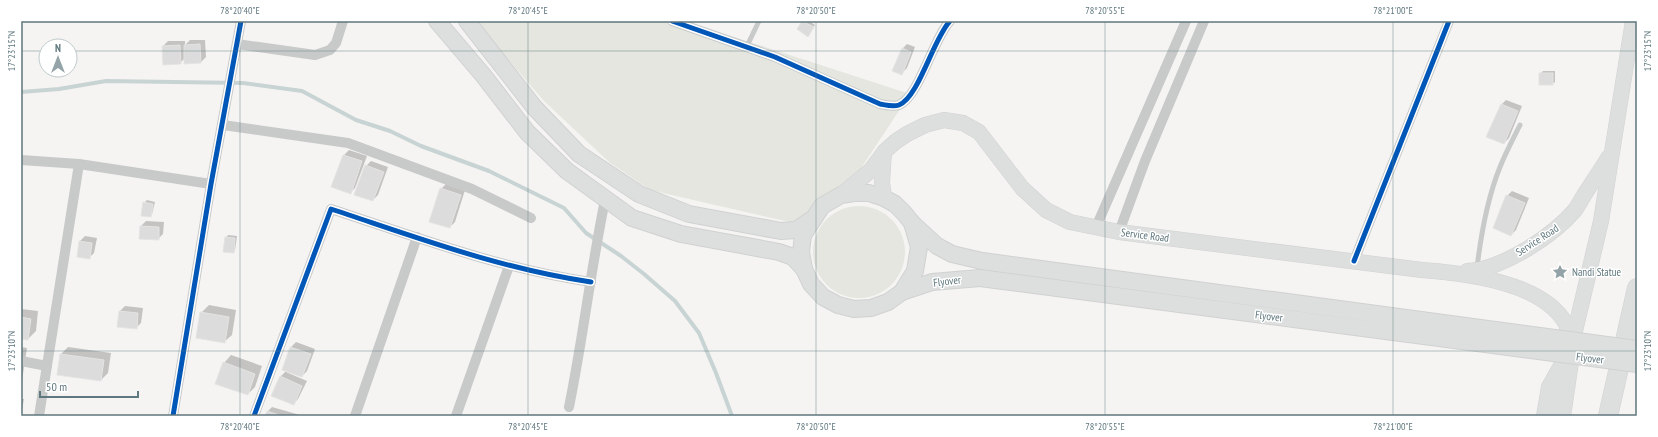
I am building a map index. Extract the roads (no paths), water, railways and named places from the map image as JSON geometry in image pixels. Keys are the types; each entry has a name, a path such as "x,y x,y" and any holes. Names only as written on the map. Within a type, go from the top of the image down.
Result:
{"highway":[{"path":"1608,416 1637,288"},
{"path":"1561,416 1571,348"}],"main road":[{"path":"437,21 483,75 527,132 567,170 605,200 632,218 681,234 779,252 793,257 804,269"},
{"path":"466,21 534,107 579,154 639,194 689,214 781,231 796,230 812,220"},
{"name":"Service Road","path":"1544,416 1549,387 1571,348 1601,221 1610,154 1633,21"},
{"name":"Service Road","path":"841,195 870,171 884,151 907,134 925,125 944,120 963,123 979,132 1022,188 1046,210 1070,222 1119,232 1422,270 1454,272 1477,271 1499,263 1528,249 1556,230 1576,209 1610,154"},
{"path":"884,151 882,182 884,198"},
{"path":"854,193 869,193 884,198 900,209 912,224 919,247 915,271 902,292 888,302 871,308 854,309 838,305 823,296 811,284 804,269 801,252 803,235 812,220 822,206 841,195 854,193"},
{"name":"Flyover","path":"912,224 937,246 952,254 982,261 1637,349"},
{"name":"Service Road","path":"1454,272 1501,281 1534,296 1555,309 1566,324 1571,348"},
{"name":"Flyover","path":"902,292 932,282 980,278 1637,364"}],"street":[{"path":"173,416 211,184 241,21"},
{"path":"237,44 315,55 330,50 336,43 343,21"},
{"path":"672,21 775,57 880,104 899,105 904,101 916,84 942,32 950,21"},
{"path":"1096,227 1186,21"},
{"path":"1119,232 1145,161 1204,21"},
{"path":"1354,261 1449,21"},
{"path":"222,124 348,143 472,189 531,218"},
{"path":"21,160 79,164 211,184"},
{"path":"39,416 79,164"},
{"path":"569,406 579,356 605,200"},
{"path":"254,416 331,209 509,266 591,282"},
{"path":"355,416 417,237"},
{"path":"456,416 509,266"},
{"path":"21,361 47,366"}],"lane":[{"path":"747,46 759,21"},
{"path":"1477,271 1482,231 1493,190 1506,153 1520,125"}],"waterway":[{"path":"21,92 59,89 106,81 243,83 302,91 356,120 390,131 421,146 489,171 564,208 586,233 621,256 675,301 699,333 732,416"}],"place":[{"name":"Nandi Statue","path":"1560,272"}]}
